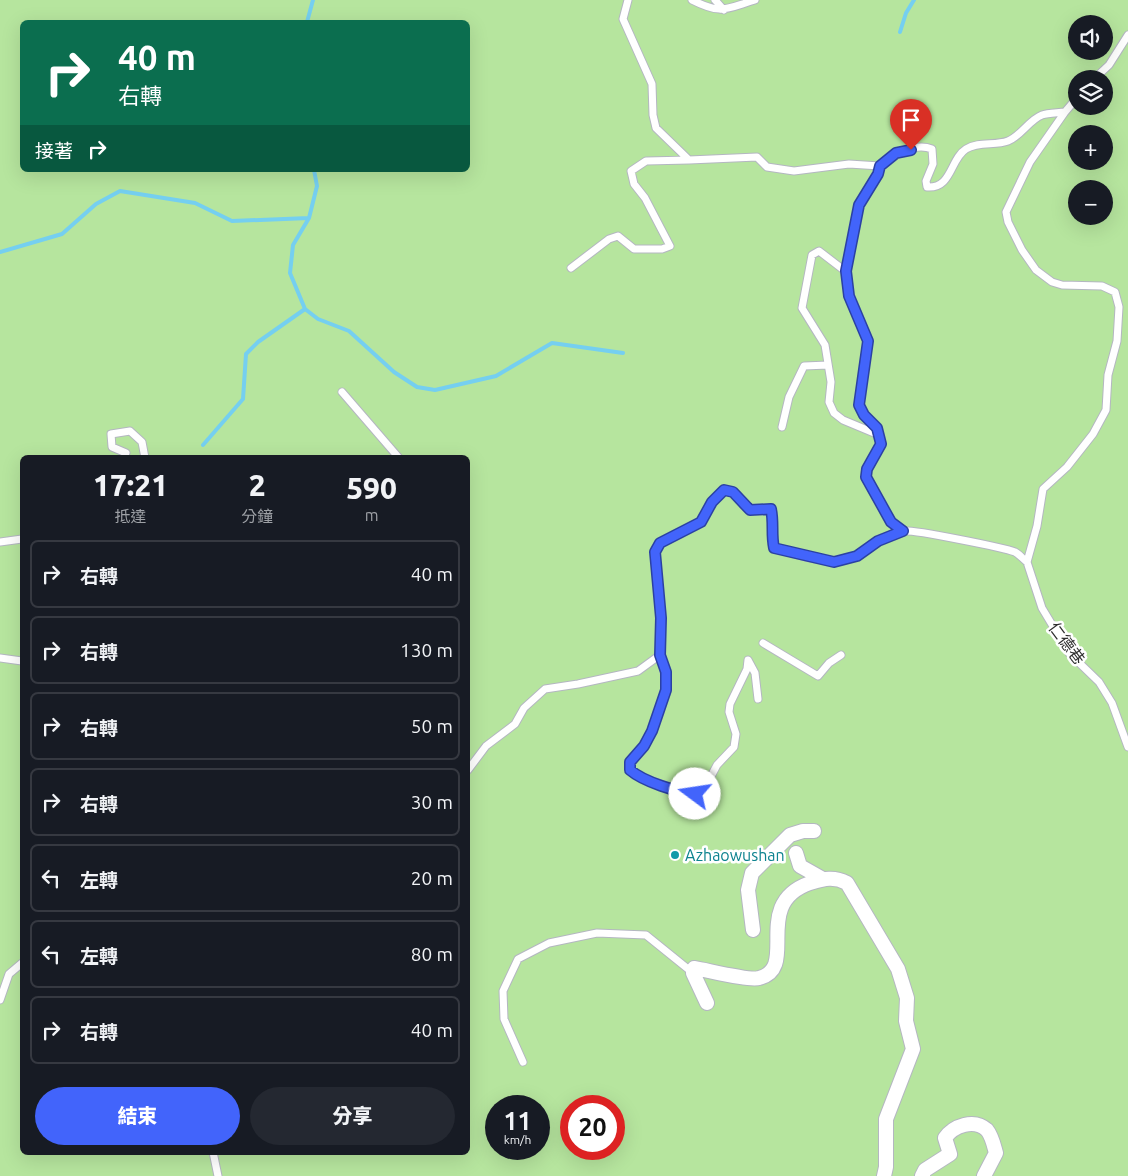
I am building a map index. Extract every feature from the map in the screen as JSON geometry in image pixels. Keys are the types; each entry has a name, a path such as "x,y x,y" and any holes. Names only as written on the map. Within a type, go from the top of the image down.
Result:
{"street":[{"path":"753,930 748,890 752,873 790,835 803,831 814,831"},
{"path":"796,853 800,866 823,879"},
{"path":"707,1003 693,974 694,968 758,979 771,972 778,961 777,919 780,908 797,888 823,879 836,878 847,883 898,969 907,998 906,1021 913,1049 886,1119 886,1167 884,1176"},
{"path":"922,1176 925,1170 950,1154 945,1138 950,1130 958,1125 979,1126 987,1130 991,1137 996,1153 984,1176"}],"lane":[{"path":"628,0 623,19 652,84 653,115 656,128 688,160"},
{"path":"692,0 712,10 724,10 755,0"},
{"path":"715,0 724,10"},
{"path":"1104,70 1109,65 1128,35"},
{"path":"1065,112 1042,115 1008,141 986,143 966,149 957,157 951,173 945,180 933,188 927,187 926,180 934,164 932,149 926,146 896,153 880,166 878,174 859,205 846,271 849,296 868,341 859,405 879,435 881,444 867,469 866,477 891,522 903,531 1015,552 1027,562 1037,526 1043,489 1067,466 1094,434 1106,410 1108,375 1117,341 1119,308 1115,292 1102,286 1062,285 1052,282 1036,270 1022,250 1008,222 1006,212 1030,162 1068,108"},
{"path":"571,268 609,239 618,236 634,249 662,249 670,246 645,198 634,184 631,171 646,161 757,157 767,167 794,171 849,164 880,166"},
{"path":"846,271 819,251 812,255 802,308 825,345 831,382 829,402 834,413 843,420 879,435"},
{"path":"782,427 789,398 804,366 828,365"},
{"path":"342,392 395,455"},
{"path":"126,454 112,447 111,434 121,430 130,431 142,442 144,455"},
{"path":"758,699 755,674 748,660 744,675 730,704 729,712 736,734 734,747 718,765 708,782 695,794 682,792 636,775 630,770 630,762 644,746 652,731 666,690 666,672 660,655 661,618 655,552 660,543 701,522 712,502 724,490 733,492 750,510 771,509 774,523 771,535 774,548 809,557 834,562 857,556 878,541 903,531"},
{"path":"0,542 20,539"},
{"name":"仁德巷","path":"1027,562 1042,608 1069,653 1099,682 1112,704 1128,747"},
{"path":"763,642 818,676 829,663 841,655"},
{"path":"470,767 486,746 515,724 524,708 545,689 638,671 660,655"},
{"path":"0,658 20,660"},
{"path":"523,1062 504,1019 503,991 518,959 549,943 597,933 646,936 693,974"},
{"path":"0,1000 9,974 20,964"},
{"path":"214,1155 218,1176"}],"green space":[{"path":"0,0 1128,0 1128,1176 0,1176"}],"waterway":[{"path":"308,20 313,0"},
{"path":"900,32 906,13 914,0"},
{"path":"314,172 317,186 309,218 293,245 290,273 305,309 318,319 349,331 394,372 417,387 435,390 496,376 552,343 623,353"},
{"path":"0,252 62,234 96,204 120,191 195,203 232,221 309,218"},
{"path":"203,445 243,399 246,354 258,342 305,309"}],"place":[{"name":"Azhaowushan","path":"675,855"}],"route":[{"path":"695,794 682,792 651,781 636,775 630,770 630,762 644,746 652,731 666,690 666,672 660,655 661,618 655,552 660,543 701,522 712,502 724,490 733,492 750,510 771,509 774,523 771,535 774,548 809,557 834,562 857,556 878,541 903,531 891,522 866,477 867,469 876,456 881,444 877,428 864,415 859,405 868,341 863,325 849,296 846,271 859,205 878,174 880,166 896,153 911,150"}]}
